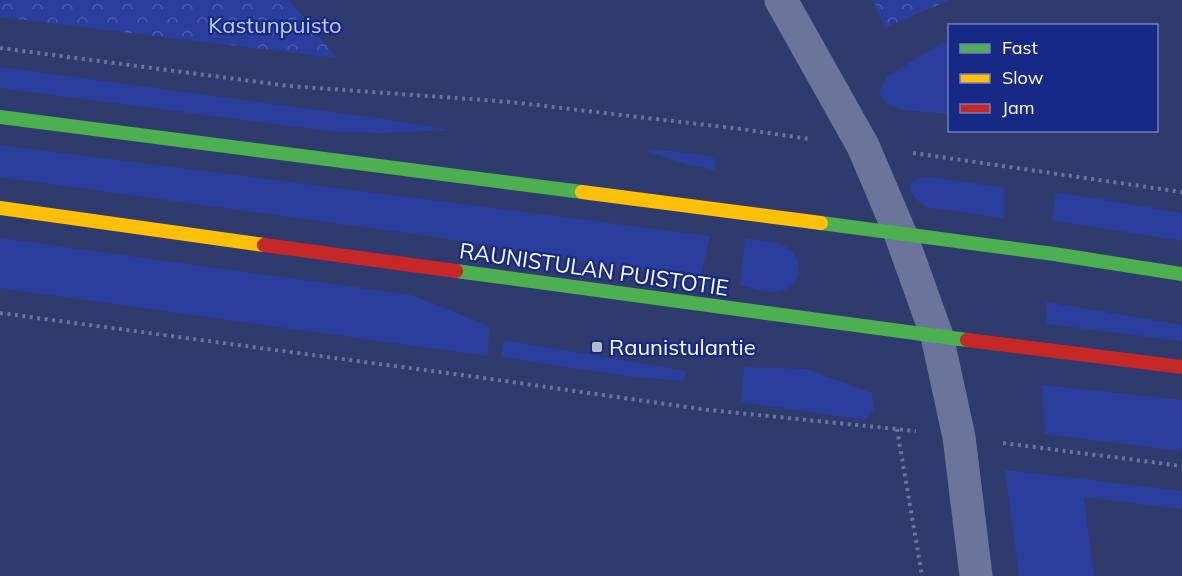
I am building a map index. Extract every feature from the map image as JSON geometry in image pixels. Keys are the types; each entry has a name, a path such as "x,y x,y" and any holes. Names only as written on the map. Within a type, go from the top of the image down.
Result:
{"main road":[{"path":"0,117 900,232 1182,274"},
{"name":"RAUNISTULAN PUISTOTIE","path":"0,208 1182,368"}],"street":[{"path":"781,0 863,146 900,232 937,336 959,437 976,576"}],"path":[{"path":"0,48 290,86 511,102 741,129 1182,192"},
{"path":"0,313 708,410 897,429 1182,466"},
{"path":"897,429 922,576"}],"green space":[{"name":"Kastunpuisto","path":"0,0 289,0 337,58 0,17"},
{"path":"873,0 949,0 885,28"},
{"path":"948,40 948,114 903,110 885,103 879,91 887,77"},
{"path":"0,67 451,130 384,133 337,132 0,88"},
{"path":"0,145 710,236 700,280 429,236 0,177"},
{"path":"652,149 711,156 716,162 715,170 689,165 647,151"},
{"path":"924,176 1004,188 1004,218 925,207 910,191 912,182"},
{"path":"1056,192 1182,213 1182,241 1052,220"},
{"path":"0,238 411,295 489,326 488,356 0,288"},
{"path":"745,239 777,243 793,253 797,259 799,273 792,285 773,292 740,285"},
{"path":"1046,302 1182,325 1182,341 1047,324"},
{"path":"504,340 688,371 682,381 626,376 501,357"},
{"path":"744,367 806,369 872,393 874,409 865,420 741,402"},
{"path":"1042,385 1182,400 1182,451 1045,434"},
{"path":"1005,470 1182,491 1182,509 1084,497 1094,576 1019,576"}],"traffic: fast":[{"path":"0,117 582,192"},
{"path":"821,223 1054,254 1182,274"},
{"path":"456,271 967,340"}],"traffic: slow":[{"path":"582,192 821,223"},
{"path":"0,208 264,245"}],"traffic: jam":[{"path":"264,245 456,271"},
{"path":"967,340 1182,367"}],"place":[{"name":"Raunistulantie","path":"597,347"}]}
